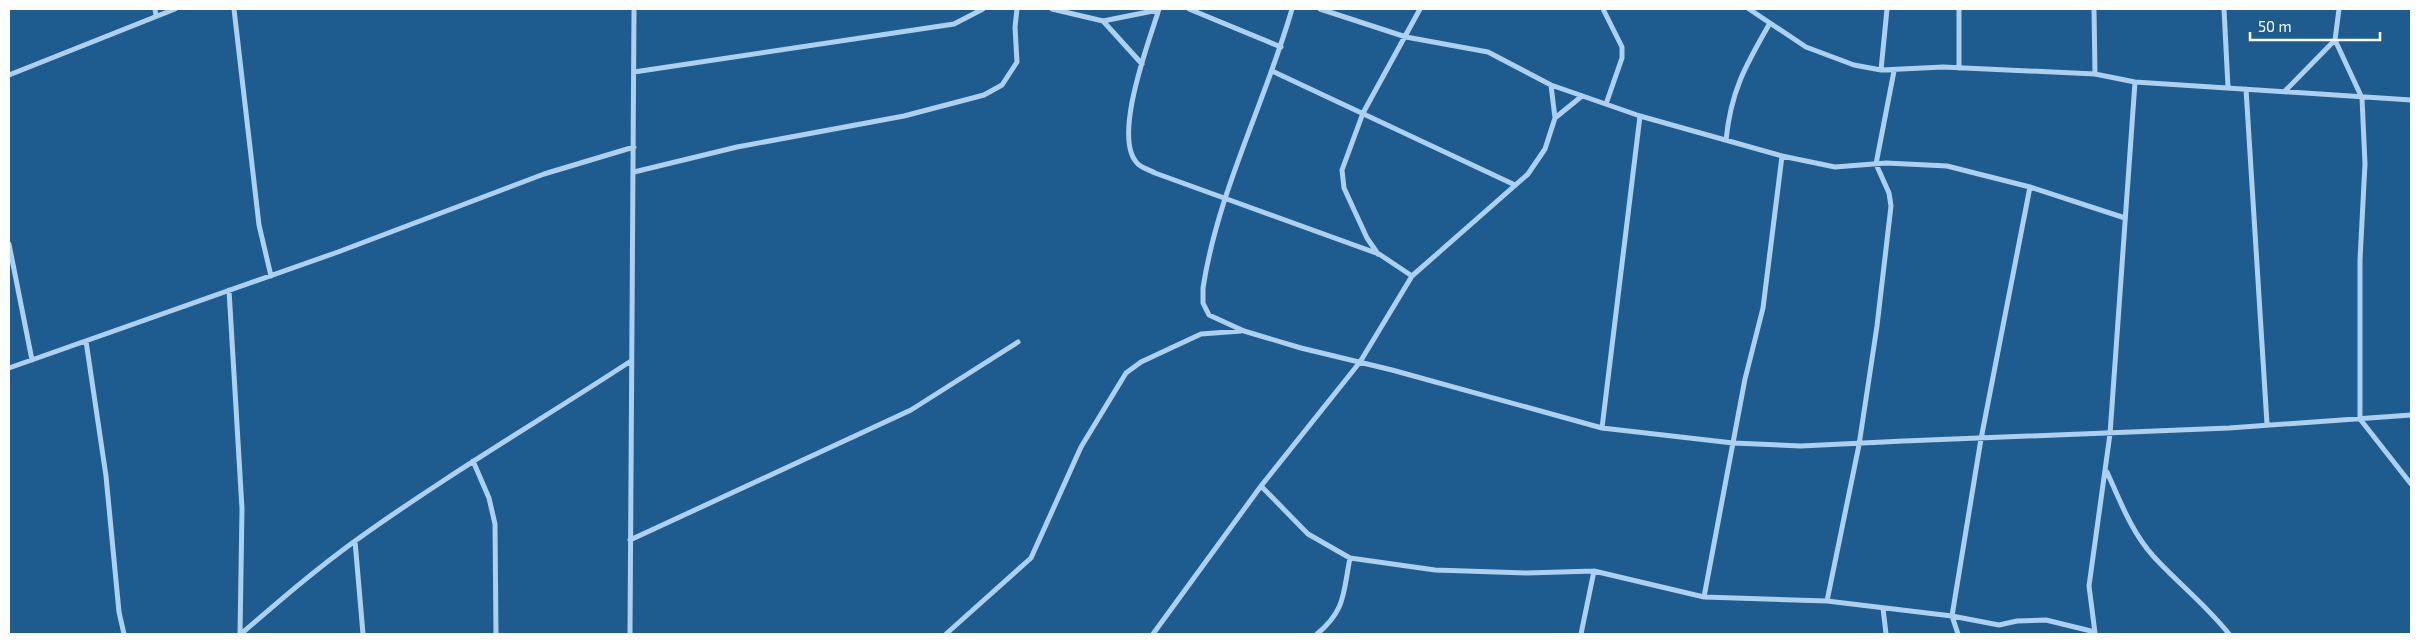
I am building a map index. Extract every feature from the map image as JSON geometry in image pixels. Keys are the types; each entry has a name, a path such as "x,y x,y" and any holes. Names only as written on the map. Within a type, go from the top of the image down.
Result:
{"street":[{"path":"154,9 156,16"},
{"path":"9,75 175,9"},
{"path":"234,9 259,225 271,276"},
{"path":"630,634 634,9"},
{"path":"634,72 954,24 983,9"},
{"path":"634,172 737,147 904,116 995,90 1008,78 1017,62 1015,27 1017,9"},
{"path":"1052,9 1103,21 1158,9 1129,116 1132,154 1138,164 1155,173 1378,254 1412,276"},
{"path":"1189,9 1281,47"},
{"path":"1292,9 1281,47 1225,199 1205,278 1203,303 1209,314 1244,331 1301,348 1360,362 1602,428 1733,443 1801,446 1859,445 1904,441 2110,434 2411,415"},
{"path":"1320,9 1406,37 1488,52 1551,85 1582,96 1640,116 1782,156 1835,166 1876,164 1947,166 2030,187 2125,218"},
{"path":"1378,254 1367,238 1342,179 1342,170 1362,113 1420,9"},
{"path":"1603,9 1622,47 1622,58 1606,104"},
{"path":"1749,9 1755,10 1770,23 1806,47 1847,63 1882,70 1894,71 1914,67 2095,74 2135,82 2411,100"},
{"path":"1882,70 1887,9"},
{"path":"1959,9 1960,68"},
{"path":"2094,9 2095,74"},
{"path":"2224,9 2228,87"},
{"path":"2339,9 2335,40 2362,98 2365,164 2360,260 2360,419 2411,484"},
{"path":"1103,21 1142,64"},
{"path":"1726,140 1734,95 1741,75 1770,23"},
{"path":"2285,91 2335,40"},
{"path":"1272,71 1516,184"},
{"path":"1827,601 1859,445 1877,326 1891,206 1890,193 1876,164 1894,71"},
{"path":"1261,486 1308,534 1350,558 1436,570 1527,573 1594,571 1704,597 1827,601 1952,616 1999,625 2017,621 2046,620 2095,633 2089,586 2110,434 2135,82"},
{"path":"1153,634 1261,486 1360,362 1412,276 1528,174 1539,160 1555,118 1551,85"},
{"path":"2246,89 2268,424"},
{"path":"1555,118 1582,96"},
{"path":"1602,428 1640,116"},
{"path":"9,368 271,276 544,174 634,147"},
{"path":"1704,597 1733,443 1763,308 1782,156"},
{"path":"1958,634 1952,616 1981,439 2030,187"},
{"path":"9,244 32,360"},
{"path":"229,290 242,509 241,634"},
{"path":"946,634 1031,558 1080,447 1126,373 1141,362 1201,334 1244,331"},
{"path":"86,340 106,476 119,612 124,634"},
{"path":"630,540 931,400 1018,342"},
{"path":"241,634 292,589 355,541 473,462 631,361"},
{"path":"473,462 489,498 495,524 496,634"},
{"path":"2106,472 2128,518 2153,556 2210,610 2229,634"},
{"path":"355,541 363,634"},
{"path":"1317,634 1332,622 1341,606 1350,558"},
{"path":"1581,634 1594,571"},
{"path":"1882,608 1886,634"}]}
